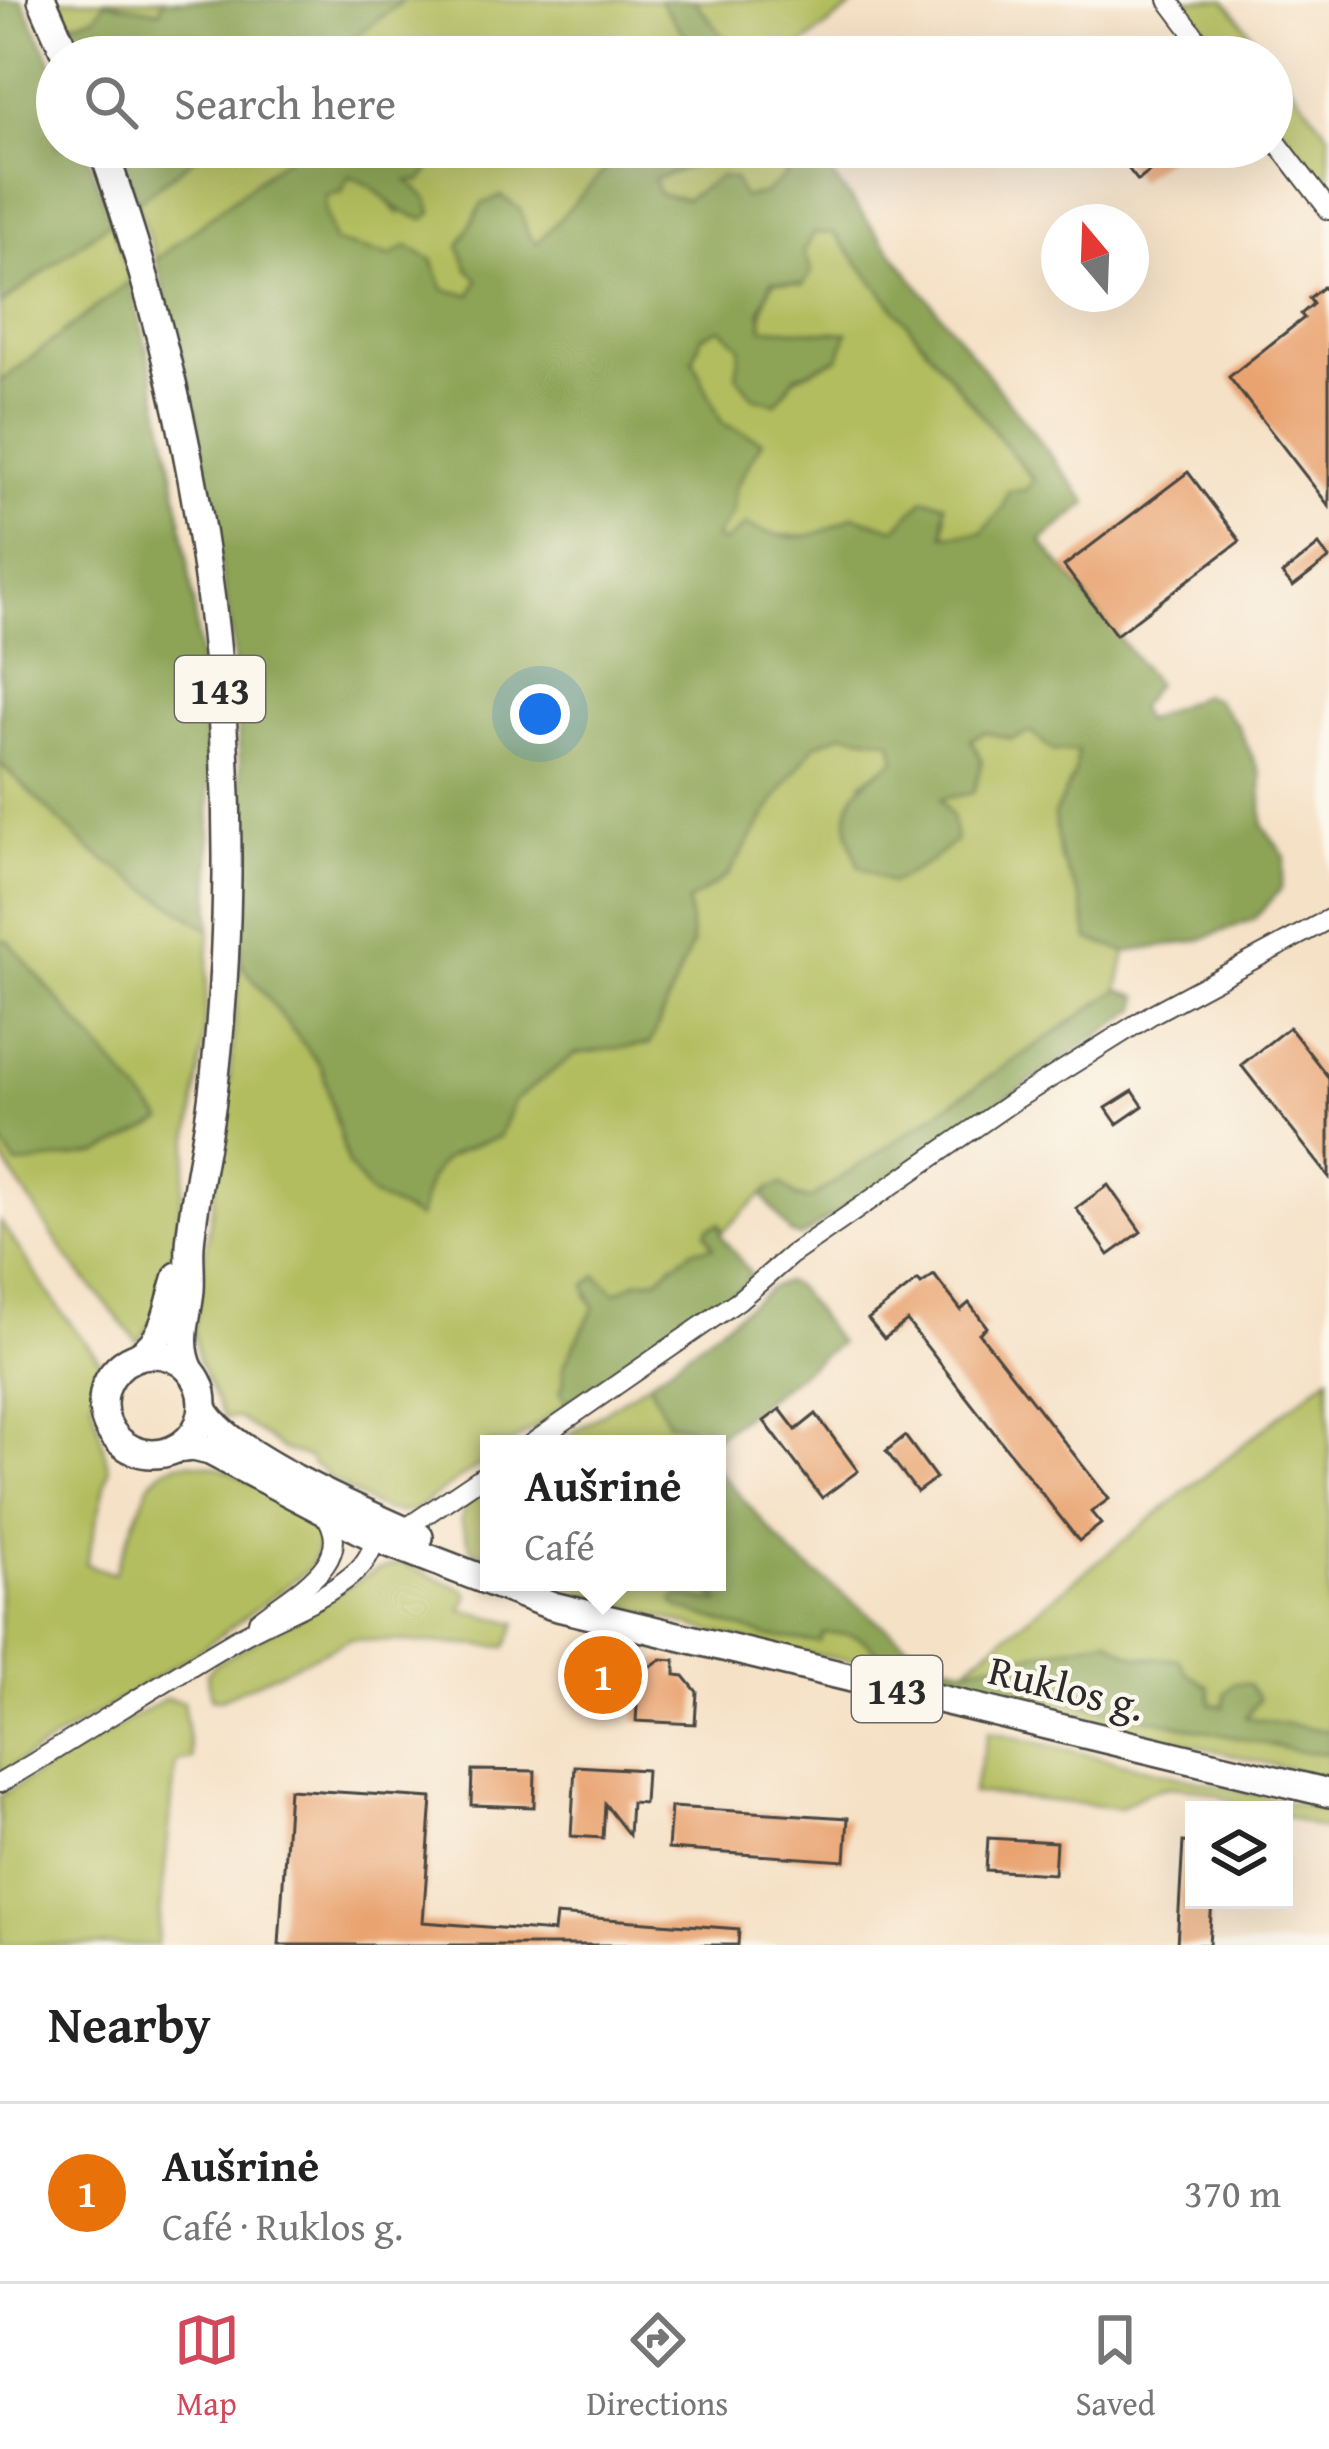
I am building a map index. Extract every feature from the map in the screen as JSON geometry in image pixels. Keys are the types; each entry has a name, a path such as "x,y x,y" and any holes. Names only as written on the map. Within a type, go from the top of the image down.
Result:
{"main road":[{"path":"42,2 57,36"},
{"name":"143","path":"109,168 146,282 180,418 206,559 220,683 227,825 223,983 212,1106 190,1244 161,1334 152,1348 125,1362 107,1383 103,1397 106,1425 136,1452 149,1455 193,1447 210,1451 324,1513 381,1527 480,1564"},
{"name":"143","path":"190,1244 190,1292 182,1338 190,1370 201,1388 203,1408 221,1434 381,1527 480,1575"},
{"path":"138,1356 166,1355 190,1370"},
{"path":"175,1449 195,1433 203,1408"},
{"name":"143","path":"513,1591 645,1627"},
{"name":"143","path":"553,1591 645,1627"},
{"name":"Ruklos g.","path":"645,1627 1329,1792"}],"street":[{"path":"1168,0 1195,36"},
{"path":"1293,163 1329,210"},
{"path":"544,1435 1015,1100 1154,1013 1329,919"},
{"path":"0,1783 236,1639 294,1612 351,1576 381,1527 480,1477"},
{"path":"236,1639 333,1556 337,1543 324,1513"}],"green space":[{"path":"0,0 22,0 39,36 36,168 92,168 111,221 0,305"},
{"path":"59,0 163,0 161,11 96,16 69,24"},
{"path":"163,0 404,0 356,36 74,36 69,24 96,16 105,2 160,11"},
{"path":"404,0 659,0 686,36 356,36"},
{"path":"659,0 694,0 722,36 686,36"},
{"path":"694,0 861,0 814,36 722,36"},
{"path":"1182,0 1225,0 1253,36 1210,36"},
{"path":"1293,88 1329,134 1329,192 1293,145"},
{"path":"125,168 182,168 137,202"},
{"path":"182,168 273,168 156,260 137,202"},
{"path":"273,168 428,168 421,181 408,181 428,199 432,213 425,219 402,211 349,176 342,192 326,195 325,211 334,242 390,256 407,246 432,260 444,290 471,295 478,279 468,269 459,246 482,204 501,196 520,209 528,235 537,243 607,168 686,168 654,179 659,194 686,199 720,177 734,179 743,197 763,194 787,175 782,168 826,168 1088,503 1041,541 1156,684 1138,708 1144,721 1202,695 1215,699 1238,726 1261,775 1263,826 1285,857 1281,889 1254,919 1197,941 1126,952 1089,939 1081,900 1060,856 1054,815 1074,775 1078,751 1053,751 1031,732 1012,739 985,732 971,739 982,761 973,793 941,799 952,817 956,841 891,883 859,866 847,815 856,792 896,759 892,741 844,733 816,744 728,875 688,902 692,943 650,1044 575,1054 514,1101 499,1137 442,1162 428,1183 419,1218 371,1195 348,1165 322,1068 240,962 243,813 233,645 196,412 156,260","holes":["814,233 834,233 1034,480 1025,490 1008,491 1003,508 981,533 944,535 945,503 924,499 895,529 854,516 802,537 746,525 724,543 715,538 732,514 735,488 762,441 722,423 693,360 702,336 721,328 741,347 736,375 753,397 776,403 796,376 839,358 847,333 762,328 761,309 772,281 803,285 812,272 804,251"]},
{"path":"417,168 607,168 537,244 528,235 478,279 472,295 444,291 432,260 370,253 334,242 325,194 342,191 348,176 369,182 399,214 406,180"},
{"path":"782,168 787,175 763,194 743,197 720,177 687,199 659,194 654,179 672,171"},
{"path":"111,221 130,281 0,382 0,305"},
{"path":"813,233 834,233 1034,481 981,533 944,535 946,516 895,530 854,516 817,536 769,535 724,543 714,538 732,514 735,489 762,441 722,423 693,360 701,336 721,328 741,347 737,376 753,397 839,358 846,333 762,329 772,285"},
{"path":"130,281 167,441 194,602 208,765 210,930 90,850 0,763 0,382"},
{"path":"985,732 1012,739 1031,732 1053,750 1079,750 1074,775 1054,815 1060,856 1081,900 1089,939 1126,952 1118,990 810,1199 769,1189 723,1231 719,1224 709,1250 672,1264 658,1278 615,1293 597,1276 586,1295 594,1307 563,1367 560,1392 567,1404 523,1435 480,1435 480,1464 415,1510 391,1511 369,1503 326,1476 311,1459 282,1449 239,1418 224,1418 198,1360 194,1329 226,1115 240,962 322,1068 348,1165 419,1218 429,1182 442,1162 499,1137 514,1101 575,1053 650,1044 692,943 688,902 728,875 816,744 844,733 892,740 897,759 862,782 940,798 970,740"},
{"path":"0,763 90,850 210,930 203,1047 176,1236 154,1320 138,1342 67,1257 0,1155 0,1141 18,1165 162,1121 7,940 0,941"},
{"path":"7,940 163,1121 100,1153 17,1165 0,1141 0,941"},
{"path":"1118,990 1139,996 1138,1009 801,1237 791,1234 764,1197 782,1184 798,1198 810,1199"},
{"path":"0,1221 105,1367 92,1400 109,1470 86,1564 114,1574 148,1487 163,1470 182,1463 225,1470 269,1493 314,1524 319,1546 309,1569 203,1648 0,1774"},
{"path":"720,1224 722,1237 750,1273 747,1283 567,1404 560,1392 563,1367 594,1308 585,1286 596,1275 616,1293 636,1282 658,1278 692,1250 713,1247 706,1233"},
{"path":"785,1282 796,1287 839,1343 719,1435 688,1435 688,1427 668,1422 649,1382 772,1287"},
{"path":"1329,1376 1329,1731 1245,1717 1250,1709 1211,1704 1209,1687 1164,1658 1134,1656 1108,1639 965,1668"},
{"path":"649,1382 656,1399 688,1427 688,1435 570,1435"},
{"path":"726,1479 791,1554 924,1657 965,1668 1108,1639 1134,1655 1179,1659 1188,1674 1209,1687 1211,1704 1224,1707 1225,1693 1234,1683 1249,1684 1259,1700 1246,1717 1329,1731 1329,1753 1307,1753 957,1677 922,1662 879,1656 868,1643 848,1634 823,1633 819,1642 766,1636 679,1608 673,1601 677,1596 719,1602 711,1591 726,1591"},
{"path":"480,1492 480,1553 471,1548 461,1521 467,1501"},
{"path":"401,1563 465,1590 468,1595 462,1610 517,1623 506,1647 351,1639 221,1699 211,1698 207,1673 214,1665 375,1571"},
{"path":"580,1591 710,1591 719,1603 678,1596 823,1633 853,1633 871,1643 880,1656 922,1662 957,1677 1307,1753 1329,1753 1329,1779 857,1661 741,1639"},
{"path":"166,1698 183,1702 192,1759 176,1762 157,1945 0,1945 0,1796"},
{"path":"989,1731 1283,1801 1234,1801 1185,1787 1144,1794 1120,1808 972,1793"},
{"path":"1293,1803 1329,1812 1329,1831 1293,1819"}],"building":[{"path":"1128,168 1154,168 1138,181"},
{"path":"1323,287 1329,294 1329,506 1229,377 1304,318 1301,314 1313,304 1309,298"},
{"path":"1188,472 1240,541 1116,635 1064,566"},
{"path":"1319,545 1329,559 1293,587 1282,574"},
{"path":"1289,1027 1329,1078 1329,1177 1241,1065"},
{"path":"1133,1091 1143,1106 1117,1124 1106,1108"},
{"path":"1108,1185 1141,1232 1109,1255 1076,1208"},
{"path":"934,1275 961,1310 969,1303 987,1327 979,1333 1109,1499 1091,1512 1101,1524 1079,1541 907,1321 884,1339 868,1319 918,1280 921,1284"},
{"path":"780,1409 796,1430 816,1414 858,1471 822,1498 764,1421"},
{"path":"905,1436 936,1478 917,1492 886,1451"},
{"path":"584,1657 651,1666 661,1659 675,1660 675,1675 684,1676 697,1692 695,1724 636,1721 637,1706 581,1703"},
{"path":"575,1766 646,1770 644,1803 631,1802 629,1835 605,1804 603,1838 571,1836"},
{"path":"472,1770 535,1771 534,1807 471,1805"},
{"path":"289,1789 432,1798 423,1922 554,1932 556,1915 739,1929 738,1945 279,1945"},
{"path":"671,1807 848,1818 845,1861 668,1849"},
{"path":"988,1838 1056,1842 1054,1874 986,1870"},
{"path":"1183,1842 1185,1909 1211,1909 1209,1945 1177,1945"}],"place":[{"name":"Aušrinė","path":"603,1675"}]}
